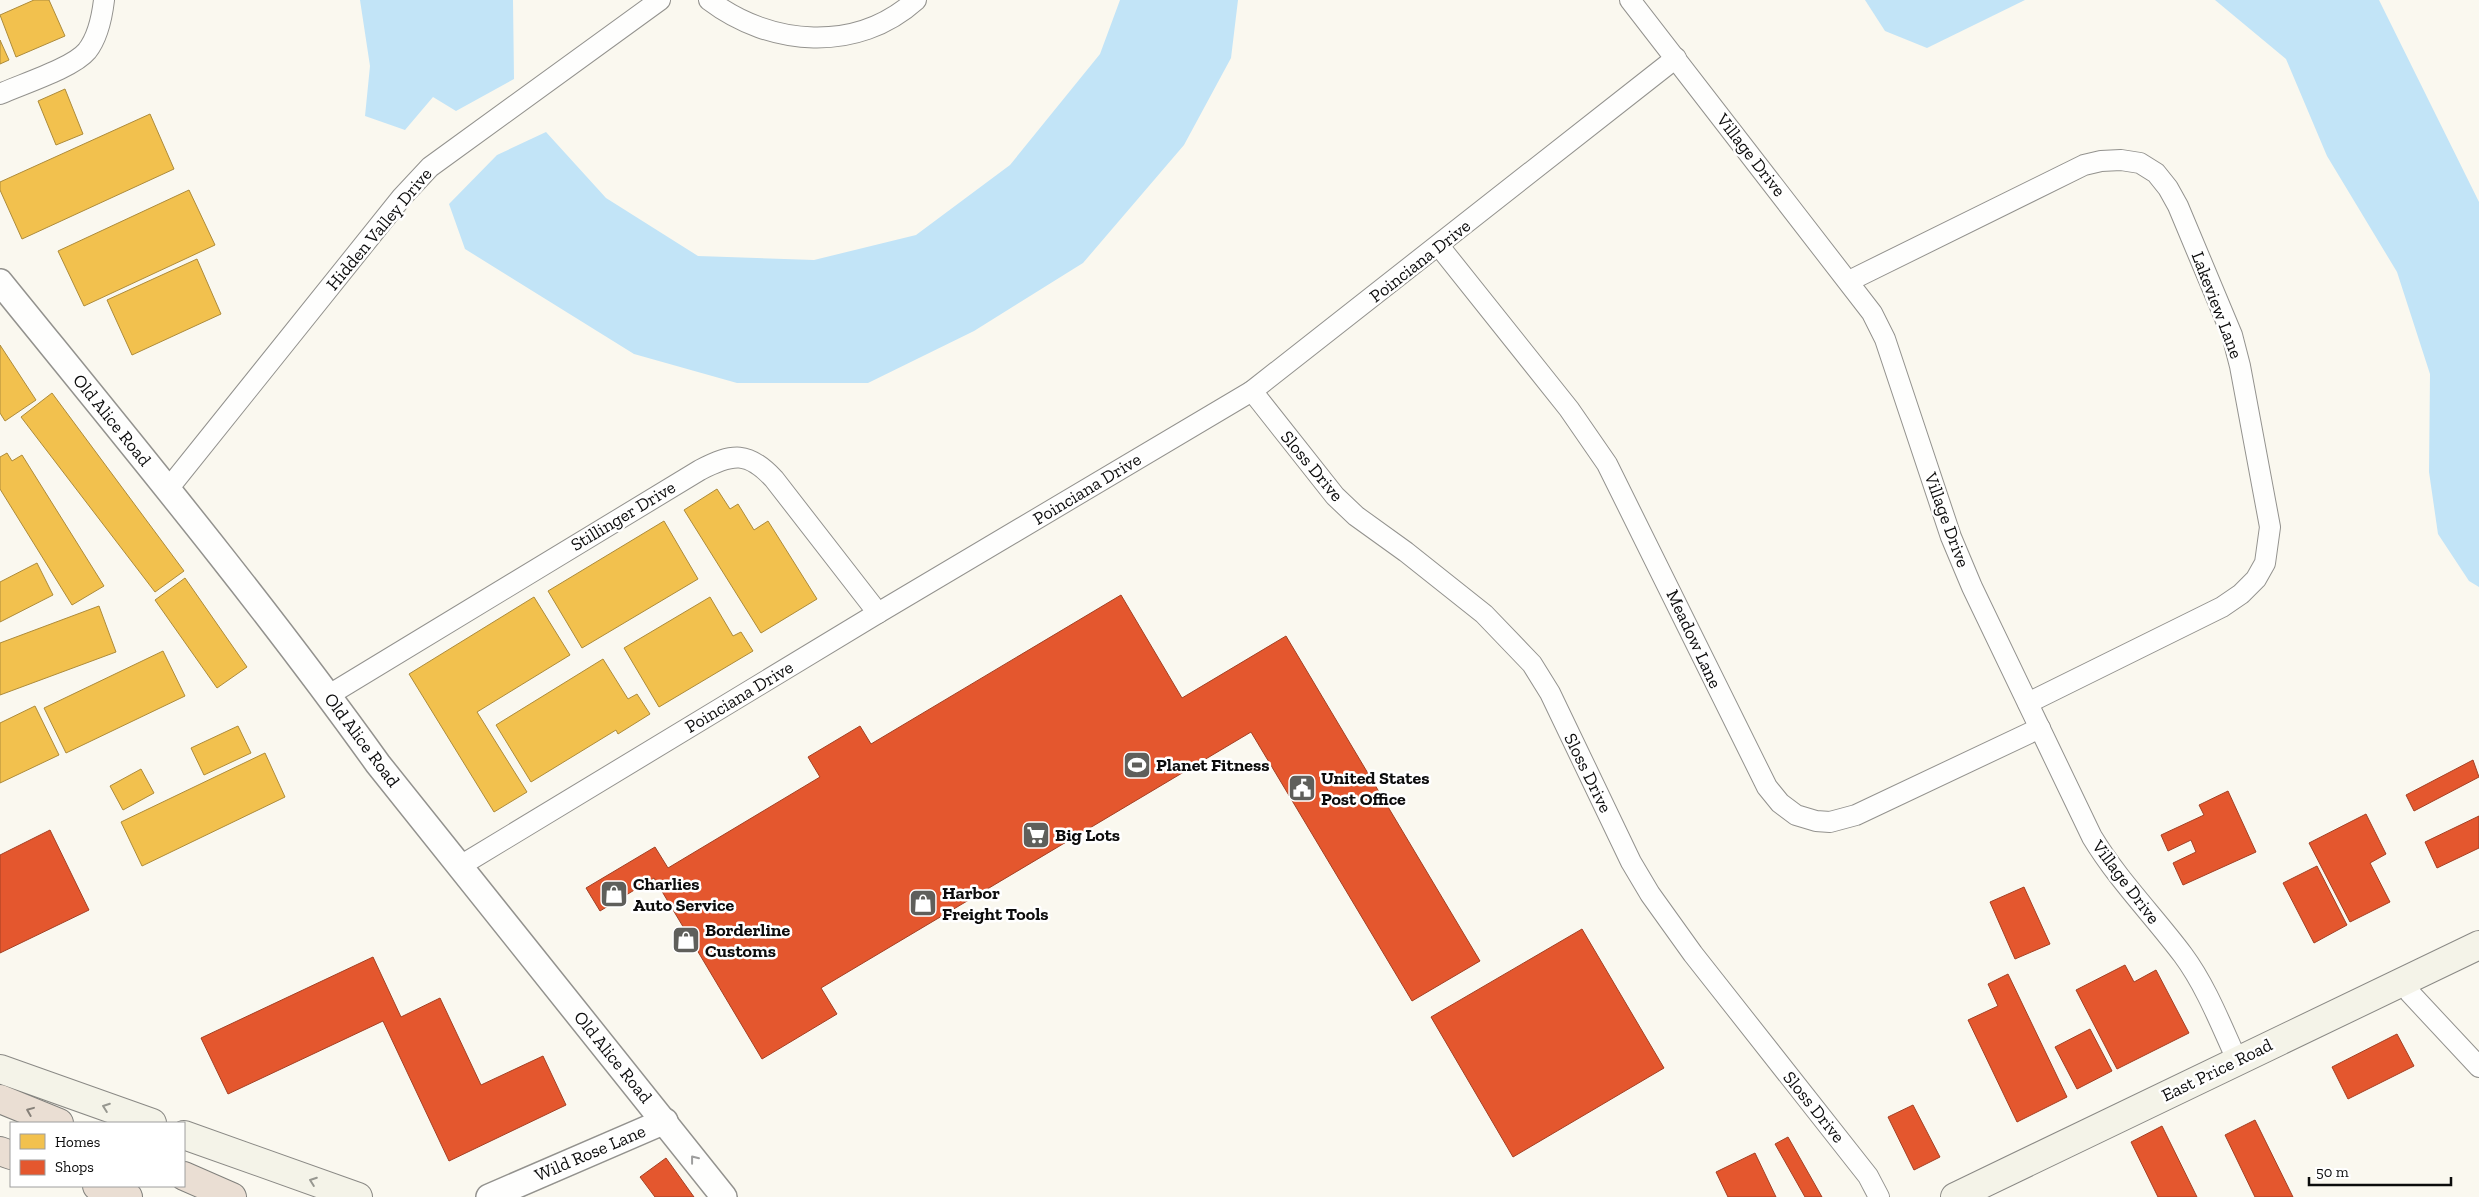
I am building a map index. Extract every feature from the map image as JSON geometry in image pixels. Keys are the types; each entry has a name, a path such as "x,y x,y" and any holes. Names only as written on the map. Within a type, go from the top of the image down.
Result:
{"highway":[{"path":"0,1099 57,1122"},
{"path":"185,1176 232,1197"},
{"path":"99,1187 128,1197"}],"main road":[{"name":"East Price Road","path":"1955,1197 2479,945"},
{"path":"0,1069 149,1122"},
{"path":"185,1135 358,1197"}],"street":[{"path":"0,94 76,61 87,51 97,34 104,0"},
{"name":"Hidden Valley Drive","path":"168,489 402,197 430,167 660,0"},
{"path":"709,0 740,20 787,37 814,38 868,30 895,18 916,0"},
{"name":"Village Drive","path":"1630,0 1872,313 1885,339 1951,537 1972,586 2096,844 2109,865 2184,956 2216,1013 2237,1060"},
{"name":"Poinciana Drive","path":"460,866 878,613 1252,391 1676,58"},
{"name":"Lakeview Lane","path":"1849,281 2084,165 2101,160 2121,160 2140,163 2156,173 2168,188 2210,279 2232,335 2240,366 2270,527 2265,563 2256,580 2241,594 2222,607 2028,703"},
{"name":"Meadow Lane","path":"1439,246 1569,409 1607,464 1731,717 1767,787 1780,803 1796,815 1816,821 1830,822 1856,815 2040,728"},
{"name":"Old Alice Road","path":"0,282 168,489 329,695 378,764 724,1197"},
{"name":"Sloss Drive","path":"1252,391 1335,496 1356,516 1406,552 1484,614 1532,664 1550,694 1631,862 1650,894 1699,962 1868,1176 1879,1197"},
{"name":"Stillinger Drive","path":"329,695 700,470 718,460 735,456 750,458 762,466 774,478 878,613"},
{"path":"2404,982 2410,993 2479,1067"},
{"name":"Wild Rose Lane","path":"488,1197 664,1121"}],"water":[{"path":"360,0 513,0 514,79 456,111 433,97 405,130 365,116 370,66"},
{"path":"1120,0 1238,0 1231,58 1184,145 1083,263 974,331 868,383 737,383 634,354 465,249 449,204 497,155 546,132 606,198 698,256 814,260 916,235 1010,165 1100,54"},
{"path":"1865,0 2025,0 1927,48 1885,31"},
{"path":"2215,0 2379,0 2479,202 2479,587 2469,581 2438,534 2429,472 2430,374 2397,272 2327,156 2286,59"}],"building: Homes":[{"path":"34,0 49,0 65,36 16,57 0,15"},
{"path":"0,40 9,60 0,64"},
{"path":"65,89 83,134 56,145 38,101"},
{"path":"150,114 174,169 22,239 0,190 0,182"},
{"path":"189,190 215,245 84,306 58,251"},
{"path":"197,259 221,314 132,355 107,300"},
{"path":"0,345 36,400 5,421 0,413"},
{"path":"52,393 184,571 155,592 21,417"},
{"path":"7,453 12,461 22,455 104,586 72,605 0,489 0,457"},
{"path":"717,489 730,509 738,504 754,530 768,521 817,599 761,633 684,510"},
{"path":"664,521 698,579 582,648 548,591"},
{"path":"37,563 53,595 0,622 0,582"},
{"path":"185,578 247,667 217,688 155,600"},
{"path":"534,597 570,655 477,712 527,792 494,812 409,674"},
{"path":"710,597 733,636 741,632 753,651 659,707 624,648"},
{"path":"99,606 116,652 0,695 0,643"},
{"path":"163,651 185,696 66,753 44,708"},
{"path":"603,659 628,699 637,694 650,714 618,734 616,730 531,782 496,725"},
{"path":"35,706 59,755 0,783 0,723"},
{"path":"238,726 251,753 204,775 191,748"},
{"path":"265,753 285,797 142,866 121,822"},
{"path":"141,769 154,793 123,810 110,786"}],"building: Shops":[{"path":"1121,595 1182,698 1286,636 1480,961 1412,1001 1251,732 821,988 837,1014 762,1059 654,878 600,911 586,888 655,847 668,868 820,777 808,757 860,726 871,744"},
{"path":"2473,760 2479,777 2414,811 2406,795"},
{"path":"2228,791 2256,852 2183,885 2173,863 2196,852 2191,840 2168,851 2161,835 2204,815 2199,805"},
{"path":"2366,814 2386,854 2370,863 2390,902 2350,922 2309,843"},
{"path":"2479,816 2479,848 2437,868 2425,842"},
{"path":"50,830 89,910 0,953 0,855"},
{"path":"2317,866 2347,925 2314,943 2283,883"},
{"path":"2024,887 2050,944 2015,959 1990,902"},
{"path":"1582,929 1664,1068 1513,1157 1431,1017"},
{"path":"373,957 401,1017 440,998 481,1085 543,1056 566,1105 449,1161 383,1021 228,1094 201,1038"},
{"path":"2125,965 2134,982 2156,970 2189,1033 2117,1069 2076,990"},
{"path":"2008,974 2067,1097 2017,1122 1968,1020 1998,1006 1988,984"},
{"path":"2090,1029 2112,1071 2077,1089 2055,1047"},
{"path":"2397,1034 2414,1066 2348,1099 2332,1067"},
{"path":"1913,1105 1940,1157 1914,1170 1888,1117"},
{"path":"2255,1120 2293,1197 2255,1197 2225,1135"},
{"path":"2162,1126 2197,1197 2158,1197 2131,1142"},
{"path":"1788,1137 1822,1197 1805,1197 1775,1144"},
{"path":"1755,1153 1776,1197 1728,1197 1716,1172"},
{"path":"666,1158 694,1197 655,1197 640,1177"}],"place":[{"name":"Planet Fitness","path":"1137,765"},
{"name":"United States Post Office","path":"1302,788"},
{"name":"Big Lots","path":"1036,835"},
{"name":"Charlies Auto Service","path":"614,894"},
{"name":"Harbor Freight Tools","path":"923,903"},
{"name":"Borderline Customs","path":"686,940"}]}
